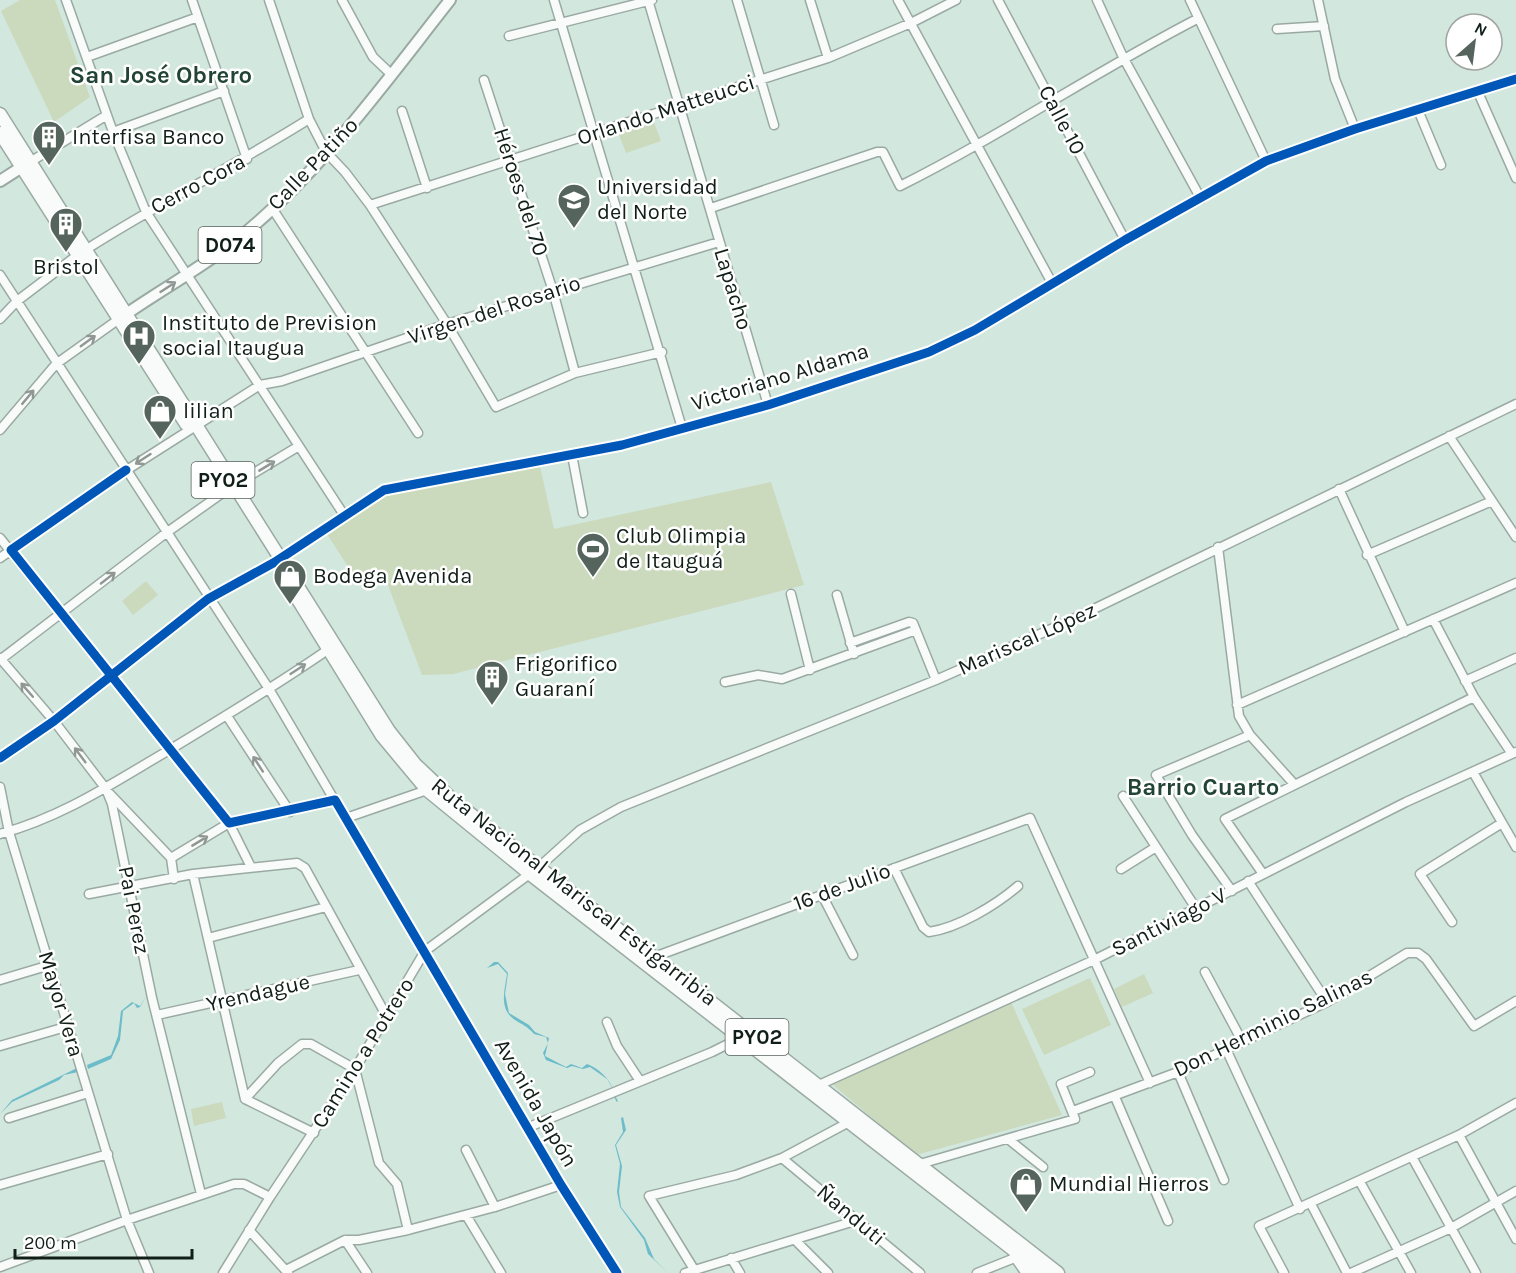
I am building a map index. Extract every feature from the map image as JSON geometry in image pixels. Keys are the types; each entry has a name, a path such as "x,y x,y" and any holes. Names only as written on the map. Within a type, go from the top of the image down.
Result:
{"highway":[{"name":"Ruta Nacional Mariscal Estigarribia","path":"0,114 26,164 278,560 332,647 387,744 427,790 534,871 1044,1273"},
{"name":"Ruta Nacional Mariscal Estigarribia","path":"0,133 26,164"},
{"name":"Ruta Nacional Mariscal Estigarribia","path":"332,647 389,731 415,764 534,871 654,957 1058,1273"},
{"path":"1009,1245 1028,1273"}],"main road":[{"name":"Calle Patiño","path":"123,316 233,242 272,208 326,152 392,75 450,0"},
{"path":"0,181 26,164"}],"street":[{"path":"66,0 113,132 146,212 344,515"},
{"path":"192,0 247,159"},
{"path":"269,0 309,119 326,152 345,172 370,205 447,324 496,407 575,373 662,352"},
{"path":"342,0 373,57 392,75"},
{"path":"554,0 634,267 662,352 682,428"},
{"path":"509,36 649,0"},
{"name":"Lapacho","path":"649,0 678,106 711,208 719,243 768,405"},
{"path":"737,0 774,125"},
{"path":"810,0 828,58"},
{"path":"898,0 1052,283"},
{"name":"Orlando Matteucci","path":"370,205 512,162 594,133 828,58 911,24 956,0"},
{"name":"Calle 10","path":"998,0 1125,240"},
{"path":"1096,0 1123,57 1201,199"},
{"path":"1190,0 1266,161"},
{"path":"1318,0 1335,79 1355,129"},
{"path":"87,57 198,17"},
{"path":"711,208 877,152 884,152 888,156 900,186 977,147 1123,57 1197,19"},
{"path":"1277,29 1324,26"},
{"name":"Victoriano Aldama","path":"0,758 54,721 208,599 278,560 384,490 622,445 768,405 929,352 975,330 1125,240 1266,161 1355,129 1516,79"},
{"name":"Héroes del 70","path":"484,80 553,291 575,373"},
{"path":"1477,90 1516,178"},
{"path":"113,132 224,92"},
{"path":"1418,110 1441,165"},
{"path":"402,111 427,188"},
{"path":"26,164 107,114"},
{"name":"Cerro Cora","path":"0,319 17,301 83,252 146,212 247,159 309,119"},
{"path":"272,208 418,433"},
{"name":"Virgen del Rosario","path":"0,558 126,470 260,385 282,381 447,324 553,291 719,243"},
{"name":"Avenida Japón","path":"0,275 208,599 269,689 529,1127 561,1185 617,1273"},
{"path":"0,430 57,364 123,316"},
{"name":"Mariscal López","path":"534,871 580,831 621,807 936,680 1067,622 1516,404"},
{"path":"1449,436 1516,537"},
{"path":"0,659 166,532 231,487 299,446"},
{"path":"572,455 583,513"},
{"path":"1339,489 1367,555 1405,632"},
{"path":"1367,555 1492,501"},
{"path":"0,538 12,550 169,750 230,823 251,867"},
{"path":"1218,547 1237,705 1250,735 1294,784"},
{"path":"1237,705 1516,583"},
{"path":"791,594 810,670"},
{"path":"837,596 854,654"},
{"path":"1433,619 1474,697 1514,753"},
{"path":"850,643 909,622 916,630 936,680"},
{"path":"725,681 758,675 782,679 916,630"},
{"path":"4,833 68,810 106,789 227,716 332,647"},
{"path":"1466,681 1516,658"},
{"name":"Pai Perez","path":"0,659 54,721 106,789 114,814 152,998 201,1194"},
{"path":"1263,874 1225,819 1474,697"},
{"path":"227,716 290,812"},
{"path":"1232,891 1192,835 1156,775 1250,735"},
{"name":"Santiviago V","path":"819,1085 1094,960 1197,910 1248,881 1514,753"},
{"path":"1473,772 1516,847"},
{"name":"Mayor Vera","path":"0,787 4,833 50,965 127,1220 149,1273"},
{"path":"106,789 171,858 174,879"},
{"path":"346,818 427,790"},
{"path":"1123,796 1197,910"},
{"path":"171,858 230,823 290,812 335,800"},
{"name":"16 de Julio","path":"654,957 1030,818 1094,960"},
{"path":"1452,922 1420,874 1502,823"},
{"path":"1120,869 1156,847"},
{"path":"89,894 194,874 291,862 302,866 387,1017"},
{"path":"894,868 922,927 929,932 938,931 980,912 1000,901 1018,886"},
{"name":"Camino a Potrero","path":"222,1273 355,1069 425,951 534,871"},
{"path":"194,874 245,1099"},
{"path":"1248,881 1326,1002"},
{"path":"822,895 853,955"},
{"path":"208,938 326,907"},
{"name":"Don Herminio Salinas","path":"1072,1111 1178,1072 1326,1002 1398,957 1418,953 1426,959 1474,1026 1516,1000"},
{"path":"1094,960 1150,1083"},
{"path":"0,980 50,965"},
{"name":"Yrendague","path":"157,1015 359,970"},
{"path":"1205,972 1242,1041"},
{"path":"607,1022 617,1046 640,1081"},
{"path":"0,1046 69,1026"},
{"path":"529,1127 712,1052 742,1037"},
{"path":"245,1099 278,1063 302,1044 311,1044 355,1069 379,1164 397,1184 408,1230"},
{"path":"1226,1049 1300,1209"},
{"path":"920,1164 1075,1119 1061,1084 1090,1072"},
{"path":"1178,1072 1224,1180"},
{"path":"9,1118 88,1093"},
{"path":"1115,1097 1168,1221"},
{"path":"245,1099 314,1133"},
{"path":"1284,1273 1259,1226 1460,1135 1516,1103"},
{"path":"695,1271 649,1196 720,1181 782,1158 851,1121"},
{"path":"1460,1135 1516,1239"},
{"path":"1008,1139 1043,1167"},
{"path":"466,1150 495,1208"},
{"path":"0,1185 108,1154"},
{"path":"1412,1157 1476,1273"},
{"name":"Ñanduti","path":"782,1158 920,1273"},
{"path":"1360,1182 1411,1273"},
{"path":"0,1267 201,1194 244,1184 270,1197"},
{"path":"249,1230 287,1271 345,1240 359,1240 408,1230 495,1208 561,1185"},
{"path":"1311,1204 1349,1273 1451,1228 1516,1191"},
{"path":"466,1215 501,1273"},
{"path":"685,1273 858,1220"},
{"path":"345,1240 367,1273"},
{"path":"795,1240 828,1273"},
{"path":"977,1273 1017,1257"},
{"path":"731,1258 740,1273"}],"green space":[{"path":"20,0 55,0 90,97 54,122 1,11"},
{"path":"653,120 661,141 626,153 618,132"},
{"name":"Club Olimpia de Itauguá","path":"539,462 554,529 771,482 804,585 453,674 422,675 383,572 356,579 325,531 387,490"},
{"path":"146,581 158,595 133,615 122,601"},
{"path":"1144,974 1153,993 1122,1007 1114,989"},
{"path":"1090,978 1111,1025 1044,1055 1022,1009"},
{"path":"1011,1002 1062,1115 916,1155 832,1084"},
{"path":"222,1102 226,1118 194,1126 191,1109"}],"water":[{"path":"494,962 498,962 508,973 505,994 509,1013 529,1025 535,1032 549,1038 548,1043 546,1037 534,1034 515,1020 506,1010 504,992 507,974 498,964 487,968"},
{"path":"132,1002 134,1003 123,1011 120,1040 111,1059 88,1069 87,1065 111,1055 118,1036 121,1011"},
{"path":"548,1043 545,1056 566,1067 571,1064 582,1068 587,1064 606,1077 613,1089 607,1079 590,1067 583,1069 572,1066 567,1068 546,1060 543,1053"},
{"path":"77,1068 78,1072 64,1075 59,1080 12,1102 0,1114 12,1100"},
{"path":"623,1117 626,1130 616,1145 622,1166 619,1192 621,1207 645,1238 654,1259 668,1273 648,1254 644,1240 620,1207 617,1192 620,1164 615,1145 623,1132 621,1118"}],"waterway":[{"path":"615,1097 617,1101"}],"cycle path":[{"path":"0,758 54,721 208,599 275,562 384,490 622,445 768,405 929,352 975,330 1125,240 1266,161 1355,129 1516,79"},
{"path":"126,470 11,550 229,823 335,800 561,1185 617,1273"}],"place":[{"name":"Interfisa Banco","path":"49,166"},
{"name":"Universidad del Norte","path":"574,229"},
{"name":"Bristol","path":"66,253"},
{"name":"Instituto de Prevision social Itaugua","path":"139,365"},
{"name":"lilian","path":"160,440"},
{"name":"Club Olimpia de Itauguá","path":"593,578"},
{"name":"Bodega Avenida","path":"290,605"},
{"name":"Frigorifico Guaraní","path":"492,706"},
{"name":"Mundial Hierros","path":"1026,1213"}],"district":[{"name":"San José Obrero","path":"161,75"},
{"name":"Barrio Cuarto","path":"1203,787"}]}
